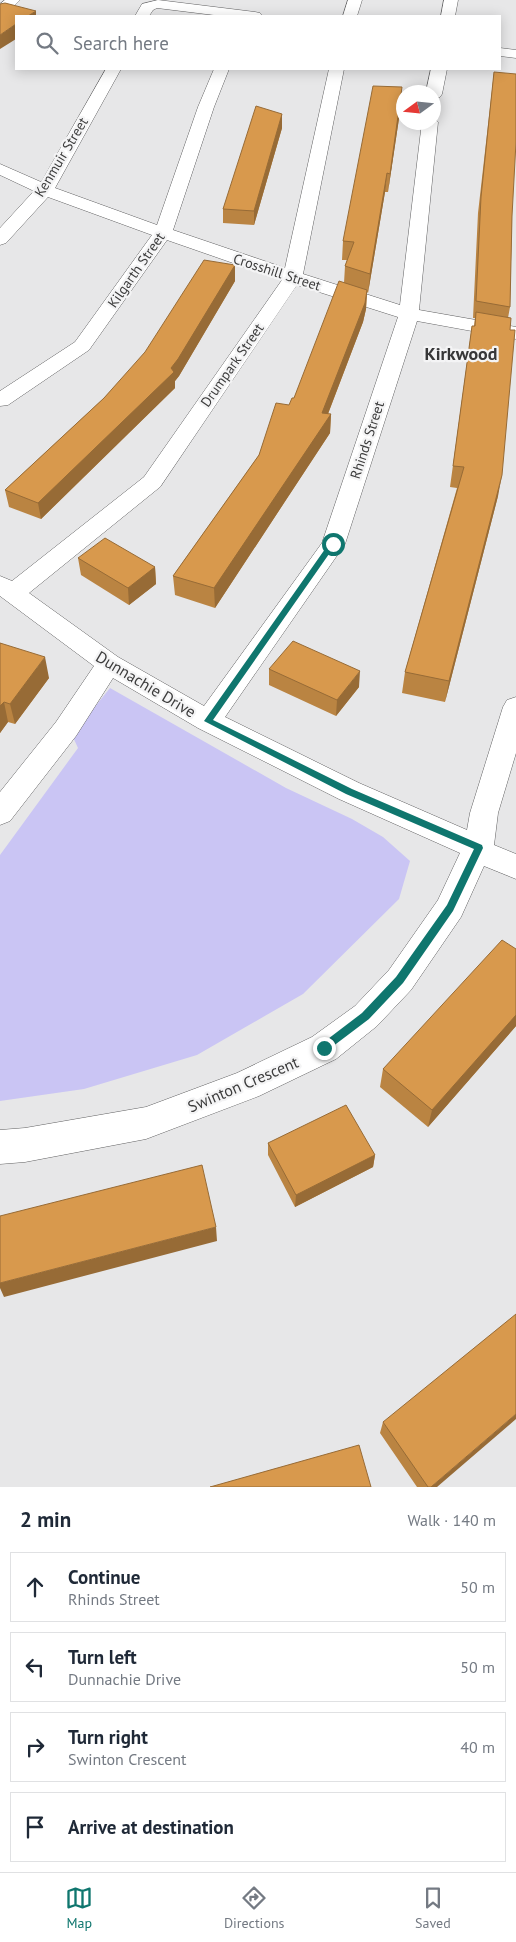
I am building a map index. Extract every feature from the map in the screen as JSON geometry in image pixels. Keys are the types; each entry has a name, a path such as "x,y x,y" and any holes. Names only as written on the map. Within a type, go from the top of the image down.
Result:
{"street":[{"path":"0,12 13,0"},
{"path":"248,15 250,0"},
{"path":"350,15 355,0"},
{"path":"448,15 451,0"},
{"path":"143,15 147,7 156,4 240,15"},
{"path":"501,52 516,54"},
{"name":"Kenmuir Street","path":"0,240 45,190 112,70"},
{"name":"Kilgarth Street","path":"0,400 82,346 163,233 206,107 222,70"},
{"name":"Drumpark Street","path":"6,588 152,482 293,277 337,70"},
{"path":"436,85 439,70"},
{"name":"Rhinds Street","path":"208,721 333,544 409,314 429,130"},
{"name":"Crosshill Street","path":"0,169 45,190 163,233 409,314 516,333"},
{"name":"Dunnachie Drive","path":"6,588 109,664 208,721 349,791 516,867"},
{"path":"0,813 66,729 109,664"},
{"name":"Swinton Crescent","path":"0,1147 25,1145 146,1123 247,1086 324,1048 366,1016 400,980 450,908 478,849 484,813 516,708"}],"shaded area":[{"path":"110,688 286,788 352,819 383,837 410,861 399,899 303,994 197,1055 84,1089 0,1101 0,855 78,748 72,735"}],"building":[{"path":"5,3 36,11 30,15 15,15 15,25 0,35 0,4"},
{"path":"494,72 516,74 516,142 510,307 476,301 481,197"},
{"path":"373,86 396,87 396,130 390,174 387,173 370,274 345,266 354,242 343,241"},
{"path":"256,106 282,114 254,211 223,209"},
{"path":"204,260 235,265 171,368 174,372 38,503 5,490 104,398 145,352"},
{"path":"339,281 367,290 365,303 322,413 331,414 214,588 173,576 259,455 276,403 289,405 292,398 294,398"},
{"path":"476,312 511,318 510,330 515,330 502,475 449,681 405,672 464,467 453,466 472,326 475,326"},
{"path":"105,538 155,567 128,588 78,558"},
{"path":"293,641 360,671 337,700 269,669"},
{"path":"0,643 45,657 10,704 4,702 0,706"},
{"path":"502,940 516,949 516,1015 432,1110 383,1069"},
{"path":"346,1105 375,1155 296,1195 268,1143"},
{"path":"202,1165 216,1227 0,1283 0,1216"},
{"path":"516,1314 516,1414 431,1487 428,1487 383,1422"},
{"path":"359,1445 371,1487 210,1487"}],"district":[{"name":"Kirkwood","path":"461,353"}],"route":[{"path":"324,1048 366,1016 400,980 450,908 476,850 479,848 349,791 208,721 333,544"}]}
